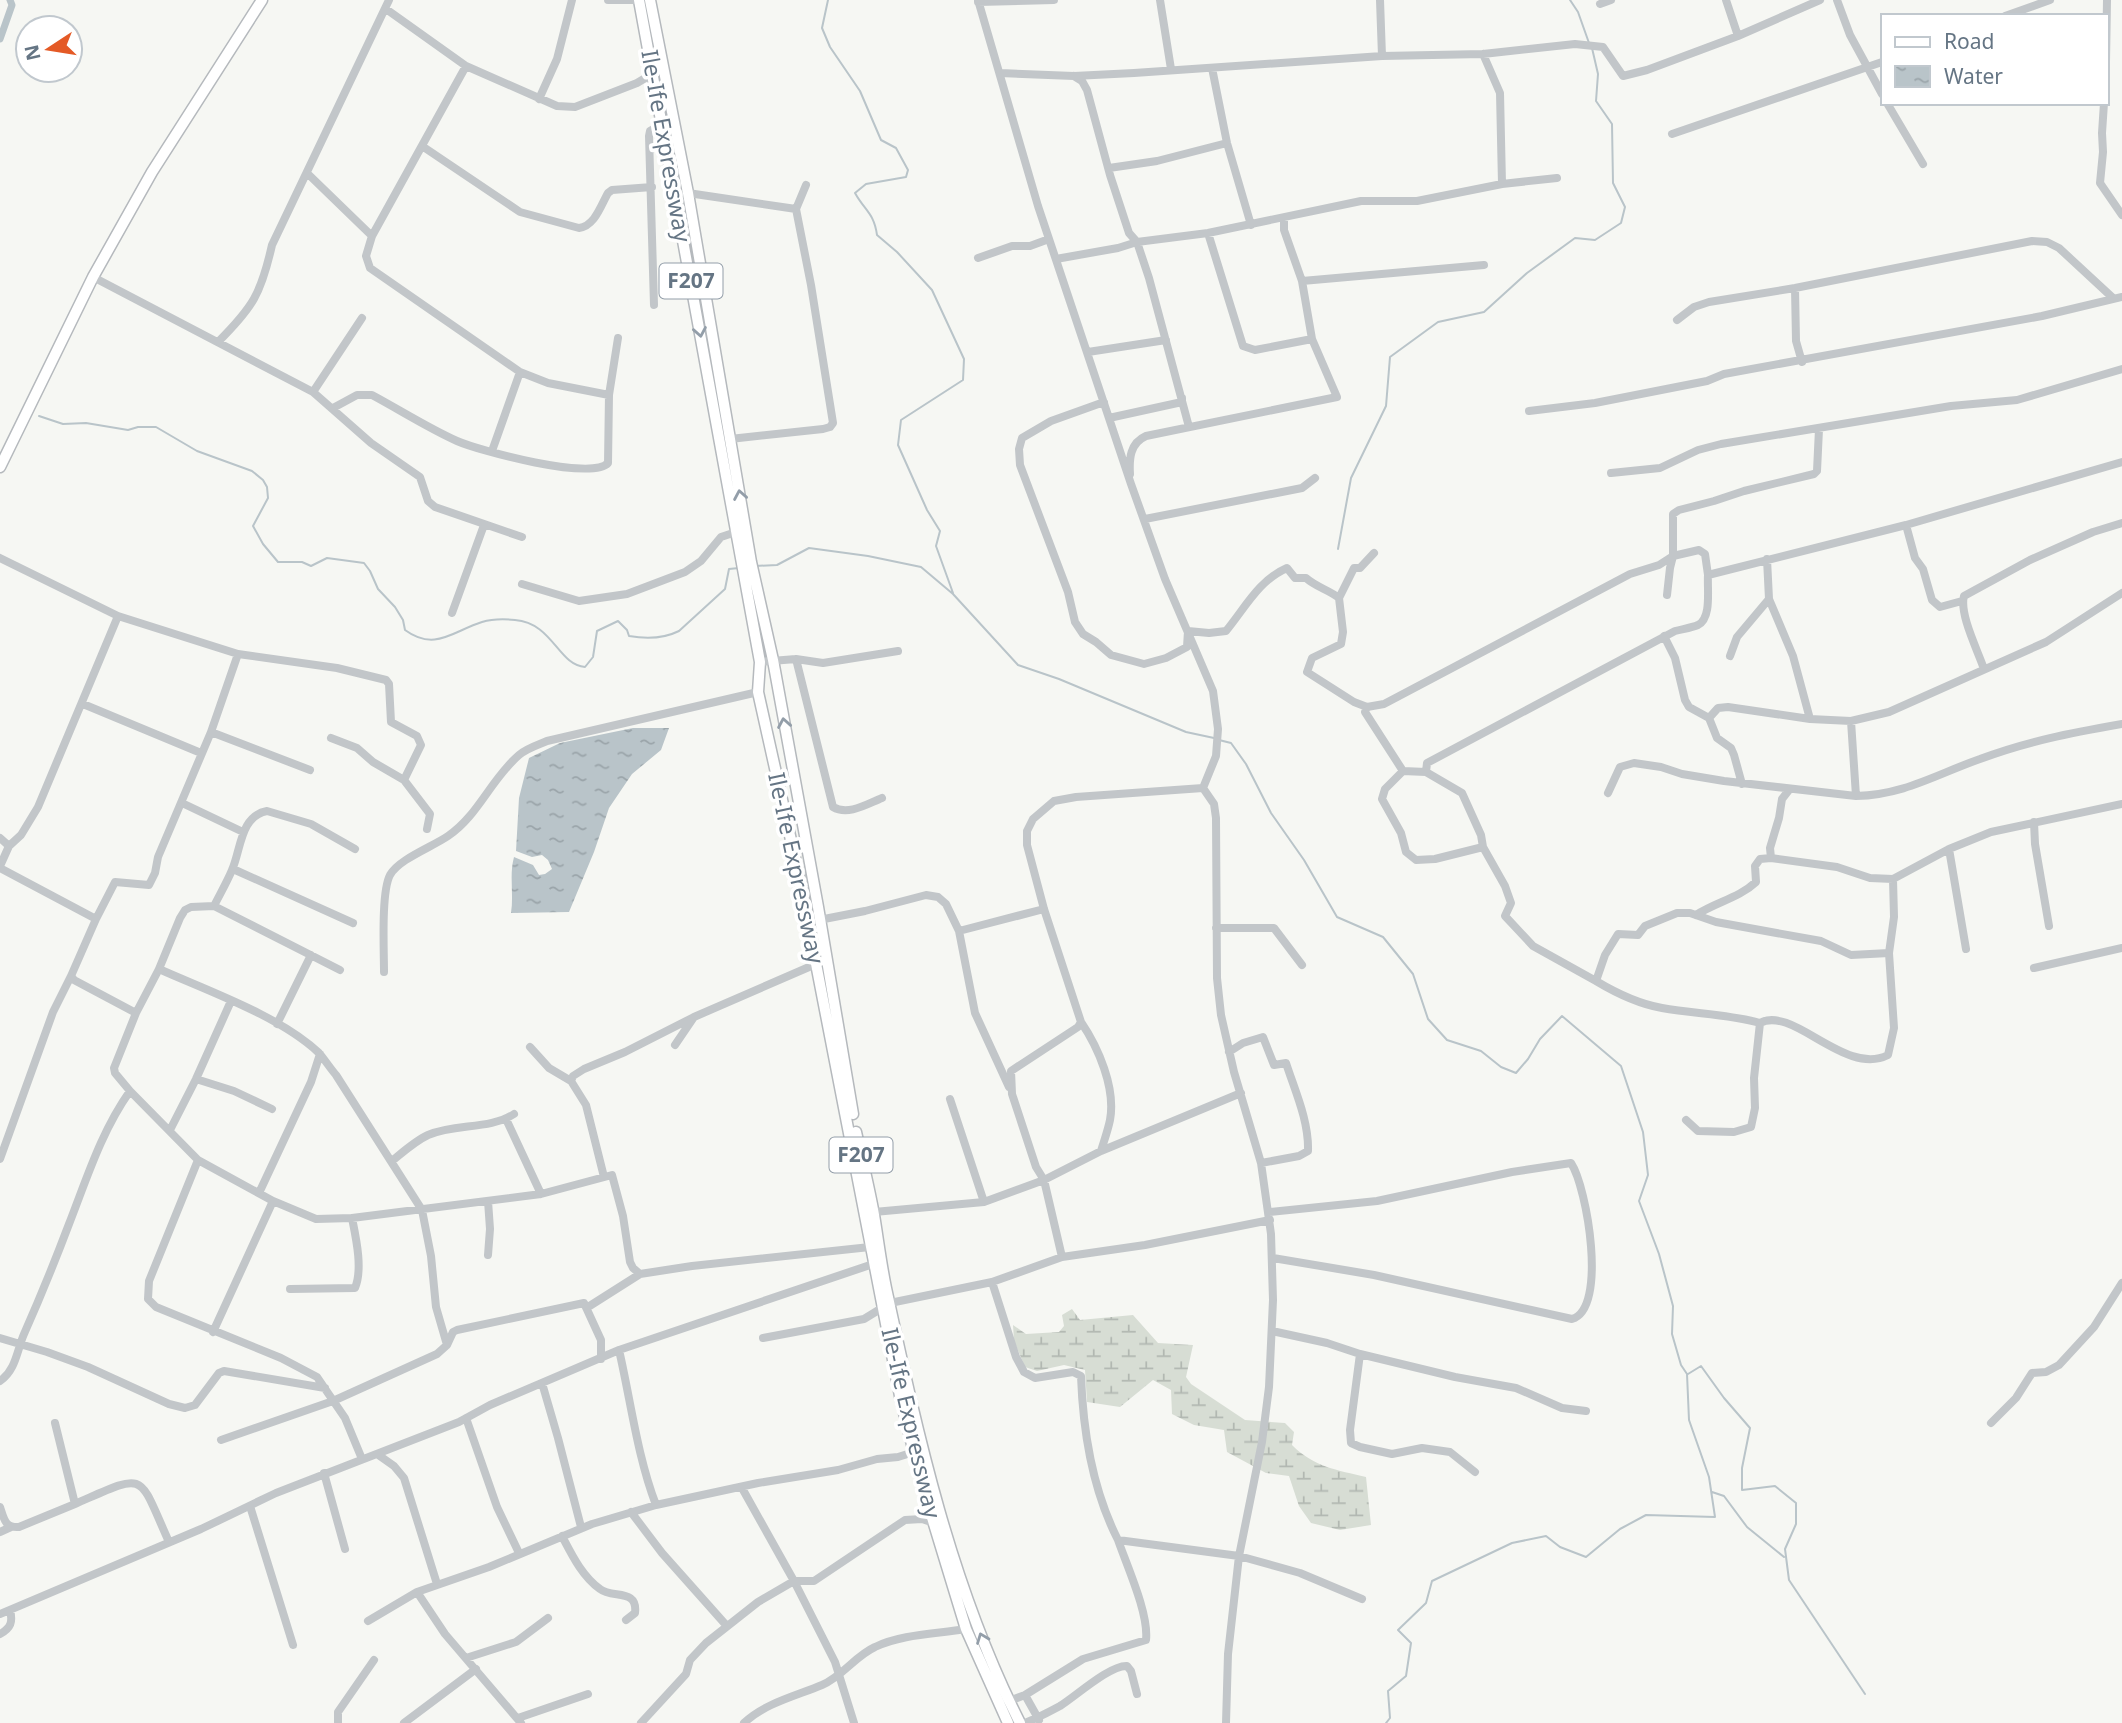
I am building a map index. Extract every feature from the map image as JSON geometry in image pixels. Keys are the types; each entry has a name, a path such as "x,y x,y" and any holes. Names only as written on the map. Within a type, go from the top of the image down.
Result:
{"main road":[{"path":"0,467 93,277 152,172 262,0"},
{"name":"Ile-Ife Expressway","path":"639,0 736,533 773,660 856,1131 874,1212 901,1401 914,1452 974,1618 1009,1701 1022,1723"},
{"name":"Ile-Ife Expressway","path":"650,0 688,194 730,439 760,663 758,692 806,909 849,1124 873,1264 887,1305 914,1418 934,1523 966,1629 1008,1723"},
{"path":"755,639 767,636"},
{"path":"799,876 811,874"},
{"path":"806,909 818,907"}],"street":[{"path":"540,99 557,60 572,0"},
{"path":"608,0 639,0"},
{"path":"1054,0 978,1 1038,206 1131,484 1165,579 1213,691 1218,729 1217,748 1214,765 1203,788"},
{"path":"1160,0 1171,69"},
{"path":"1380,0 1382,56"},
{"path":"1600,4 1611,0"},
{"path":"1726,0 1738,36"},
{"path":"1000,73 1074,76 1382,56 1483,54 1575,44 1600,47 1623,76 1647,70 1738,36 1820,0"},
{"path":"1837,0 1850,35 1881,92"},
{"path":"2011,14 2050,0"},
{"path":"218,342 245,315 257,295 272,245 388,4 466,66 557,106 575,107 637,83 652,74"},
{"path":"1483,54 1500,93 1502,184"},
{"path":"1672,134 1881,62"},
{"path":"466,66 372,236 366,256 370,268 520,372 548,383 609,395"},
{"path":"1212,68 1227,143 1251,225"},
{"path":"1074,76 1082,81 1087,90 1129,233 1137,242 1189,427"},
{"path":"1888,105 1923,164"},
{"path":"2104,105 2104,152 2100,183 2122,215"},
{"path":"654,305 649,136 650,131 662,124"},
{"path":"1109,168 1157,161 1227,143"},
{"path":"422,146 520,212 579,228 592,221 612,190 652,187"},
{"path":"307,173 372,236"},
{"path":"1056,259 1137,242 1284,219 1361,201 1417,201 1502,184 1557,178"},
{"path":"730,439 823,429 830,427 832,423 811,285 796,209 806,185"},
{"path":"675,194 796,209"},
{"path":"1131,484 1129,458 1140,438 1337,397 1312,339 1302,281 1284,230 1284,219"},
{"path":"1208,233 1243,346 1255,350 1312,339"},
{"path":"978,258 1012,246 1030,246 1049,239"},
{"path":"1677,320 1694,307 1709,302 1795,288 2032,241 2047,242 2059,248 2117,298"},
{"path":"1302,281 1484,265"},
{"path":"93,277 313,392 371,443 420,477 428,501 435,507 522,537"},
{"path":"1795,288 1796,341 1802,362"},
{"path":"1529,411 1607,400 1707,381 1724,374 1802,362 1904,340 2042,316 2117,298"},
{"path":"313,392 362,318"},
{"path":"333,408 357,395 372,395 458,441 525,461 559,467 605,467 608,463 609,395 618,338"},
{"path":"1088,352 1166,340"},
{"path":"1611,473 1660,468 1698,450 1721,443 1951,406 2017,400 2122,369"},
{"path":"492,451 520,372"},
{"path":"1109,418 1182,402 1182,398"},
{"path":"1104,402 1051,421 1022,438 1019,449 1020,465 1028,491 1048,535 1068,592 1075,622 1083,634 1097,642 1111,656 1144,664 1166,658 1187,647 1188,631"},
{"path":"1667,595 1673,556 1673,514 1744,491 1814,474 1817,471 1819,429"},
{"path":"1708,575 1906,525 2122,462"},
{"path":"1145,519 1302,488 1315,478"},
{"path":"1906,525 1914,558 1923,569 1932,600 1940,607 1962,601 1968,593 2030,560 2093,532 2122,523"},
{"path":"452,614 484,526"},
{"path":"522,584 579,601 627,594 685,572 701,561 721,537 736,533"},
{"path":"1374,554 1360,568 1354,568 1339,598 1343,632 1341,644 1312,658 1307,672 1331,689 1367,707 1384,704 1630,574 1659,565 1673,556 1699,550 1705,554 1708,575 1707,609 1699,625 1664,636 1427,763 1426,772"},
{"path":"0,558 118,616 237,654 337,668 386,680 389,684 391,722 417,736 421,745 404,780"},
{"path":"1767,559 1769,599 1793,656 1810,719"},
{"path":"1188,631 1226,631 1254,593 1275,573 1287,568 1295,578 1306,578 1339,598"},
{"path":"1709,718 1718,708 1728,707 1810,719 1851,721 1889,712 2046,642 2122,593"},
{"path":"1730,656 1737,637 1769,599"},
{"path":"1962,601 1984,669"},
{"path":"96,919 0,867 9,846 21,835 38,807 118,616"},
{"path":"1664,636 1675,658 1685,700 1689,707 1709,718 1717,738 1731,748 1742,783"},
{"path":"760,663 796,659 823,663 898,651"},
{"path":"0,1159 53,1013 115,882 149,886 158,857 211,732 237,654"},
{"path":"796,659 833,807 839,811 848,811 882,798"},
{"path":"384,972 386,888 391,874 463,824 519,755 547,741 758,692"},
{"path":"83,704 201,753"},
{"path":"1367,707 1366,712 1403,771"},
{"path":"1851,721 1856,763 1856,796"},
{"path":"1608,793 1620,767 1634,763 1661,767 1682,775 1789,790 1878,796 1920,785 1978,759 2049,736 2122,724"},
{"path":"211,732 310,770"},
{"path":"331,738 357,748 373,762 404,780 430,814 427,830"},
{"path":"1483,847 1435,859 1416,860 1406,852 1401,833 1382,799 1385,789 1403,771 1426,772 1462,793 1481,835 1483,847 1506,886 1511,903 1505,916 1533,946 1619,994 1659,1008 1741,1018 1760,1023 1766,1020 1782,1022 1855,1059 1877,1060 1888,1055 1894,1028 1889,953 1894,917 1893,879"},
{"path":"1101,1151 1111,1117 1111,1098 1102,1064 1090,1035 1080,1021 1044,909 1027,845 1027,831 1033,819 1054,802 1076,797 1203,788 1209,793 1214,804 1216,818 1216,978 1221,1014 1229,1052 1261,1163 1270,1216 1273,1258 1269,1387 1262,1442 1239,1556 1228,1654 1226,1723"},
{"path":"1771,858 1770,848 1782,799 1789,790"},
{"path":"181,803 243,832"},
{"path":"1696,915 1709,906 1748,890 1756,882 1755,866 1760,859 1771,858 1837,867 1870,878 1893,879 1949,849 1991,832 2122,804"},
{"path":"214,906 233,869 243,832 254,815 267,811 311,824 355,849"},
{"path":"2034,822 2049,926"},
{"path":"0,838 9,846"},
{"path":"1949,849 1966,949"},
{"path":"233,869 353,923"},
{"path":"819,920 926,895 938,897 946,904 959,931 975,1013 1012,1094 1036,1167 1044,1180 1062,1257"},
{"path":"341,970 214,906 197,905 185,911 136,1013 114,1068 115,1073 198,1160 273,1201 316,1219 352,1218 541,1194 612,1175 615,1178 630,1262 640,1274"},
{"path":"959,931 1044,909"},
{"path":"1596,981 1605,955 1618,934 1638,935 1645,926 1677,914 1696,915 1717,922 1821,941 1851,955 1889,953"},
{"path":"1216,928 1274,928 1302,965"},
{"path":"2034,968 2122,948"},
{"path":"277,1024 311,955"},
{"path":"571,1081 573,1076 584,1069 816,964"},
{"path":"159,969 277,1024 320,1055 422,1210 431,1256 436,1307 447,1345"},
{"path":"71,976 136,1013"},
{"path":"170,1130 231,1001"},
{"path":"675,1045 694,1017"},
{"path":"1012,1094 1011,1071 1078,1027 1080,1021"},
{"path":"1686,1120 1698,1131 1734,1132 1751,1128 1755,1108 1754,1078 1760,1023"},
{"path":"1229,1052 1243,1043 1264,1037 1274,1065 1286,1063 1298,1097 1308,1151 1299,1156 1261,1163"},
{"path":"530,1047 549,1068 571,1081 586,1105 604,1177"},
{"path":"259,1193 311,1082 320,1055"},
{"path":"196,1079 234,1091 272,1109"},
{"path":"0,1381 12,1369 96,1150 130,1091"},
{"path":"874,1212 984,1202 1044,1180 1101,1151 1241,1093"},
{"path":"950,1099 984,1202"},
{"path":"392,1161 428,1136 506,1119 514,1114"},
{"path":"506,1119 541,1194"},
{"path":"198,1160 147,1292 148,1299 156,1307 307,1370 317,1377 345,1418 362,1459"},
{"path":"763,1338 864,1319 887,1305 992,1282 1062,1257 1145,1245 1270,1216 1377,1201 1512,1172 1571,1163 1592,1239 1593,1263 1585,1311 1572,1320 1374,1275 1273,1258"},
{"path":"213,1332 273,1201"},
{"path":"488,1201 488,1255"},
{"path":"290,1289 355,1289 358,1258 352,1218"},
{"path":"588,1307 640,1274 870,1247"},
{"path":"0,1614 276,1493 466,1418 619,1350 873,1264"},
{"path":"992,1282 1016,1357 1024,1372 1035,1378 1066,1372 1081,1376 1084,1420 1104,1512 1118,1540 1147,1631 1146,1640 1083,1659 1025,1695 1009,1701"},
{"path":"1991,1423 2016,1398 2032,1373 2053,1370 2075,1348 2094,1327 2122,1283"},
{"path":"221,1440 333,1401 437,1354 447,1345 457,1329 578,1303 584,1303 588,1307 601,1340 601,1359"},
{"path":"1272,1331 1455,1377 1516,1388 1562,1408 1586,1410"},
{"path":"0,1338 88,1367 169,1404 185,1408 194,1405 219,1373 224,1371 325,1388"},
{"path":"619,1350 637,1444 656,1505"},
{"path":"1360,1354 1350,1430 1351,1443 1392,1454 1422,1448 1450,1452 1475,1472"},
{"path":"541,1383 581,1528"},
{"path":"466,1418 497,1507 519,1553"},
{"path":"55,1423 75,1504"},
{"path":"368,1621 417,1592 489,1567 581,1528 631,1512 838,1471 877,1459 914,1452"},
{"path":"377,1454 394,1466 404,1478 437,1584"},
{"path":"324,1473 345,1549"},
{"path":"0,1532 19,1527 122,1483 135,1482 140,1484 149,1496 169,1542"},
{"path":"742,1488 826,1642 854,1723"},
{"path":"250,1506 293,1645"},
{"path":"0,1507 6,1524 11,1527"},
{"path":"631,1512 662,1553 726,1625"},
{"path":"641,1723 686,1674 690,1660 726,1625 770,1594 794,1581 814,1581 905,1520 922,1519 934,1523"},
{"path":"562,1536 583,1573 602,1592 624,1595 634,1602 635,1613 626,1620"},
{"path":"1118,1540 1239,1556 1300,1573 1362,1599"},
{"path":"417,1592 445,1634 519,1721 588,1694"},
{"path":"0,1634 10,1626 10,1610"},
{"path":"466,1658 516,1642 548,1618"},
{"path":"744,1723 782,1700 839,1676 873,1647 966,1629"},
{"path":"338,1723 338,1712 374,1660"},
{"path":"1022,1723 1039,1721 1120,1666 1127,1666 1131,1671 1137,1694"},
{"path":"404,1723 476,1669"},
{"path":"1025,1695 1039,1721"}],"green space":[{"path":"1072,1309 1080,1320 1133,1315 1158,1343 1193,1345 1186,1377 1191,1384 1245,1420 1285,1423 1294,1432 1292,1445 1317,1463 1366,1477 1371,1525 1340,1530 1311,1523 1299,1506 1289,1476 1266,1473 1227,1452 1224,1430 1194,1425 1172,1414 1171,1390 1153,1380 1120,1407 1087,1402 1085,1370 1064,1365 1037,1371 1025,1367 1014,1341 1013,1325 1026,1334 1059,1332 1064,1326 1062,1315"}],"water":[{"path":"633,728 669,728 661,750 632,774 609,808 569,912 511,913 514,857 533,865 539,875 552,869 542,855 532,857 516,851 519,798 529,758 560,743"}],"waterway":[{"path":"0,39 12,5 10,0"},
{"path":"828,0 822,28 830,47 860,91 881,140 896,148 908,170 906,177 866,184 855,193 871,217 877,235 897,252 932,290 964,359 963,380 901,420 898,445 927,510 940,531 936,546 953,593"},
{"path":"1570,0 1578,12 1589,43"},
{"path":"1338,549 1351,478 1386,406 1390,357 1438,322 1484,312 1527,273 1575,238 1595,240 1621,223 1625,207 1613,183 1612,124 1596,101 1598,74 1592,48"},
{"path":"39,416 63,424 86,423 128,430 156,427 197,451 252,471 263,480 268,498 253,526 278,562 302,562 311,566 327,558 364,563 378,589 403,620 405,630 426,639 444,638 486,621 515,620 538,628 568,659 585,667 593,657 597,631 618,621 629,636 654,638 679,631 725,589 729,569 739,568"},
{"path":"755,566 777,565 809,548 921,567 953,594 1018,665 1059,679 1186,732 1214,738"},
{"path":"1219,740 1231,743 1246,764 1271,813 1304,860 1337,917 1383,937 1413,974 1428,1019 1447,1040 1481,1051 1501,1067 1516,1073 1540,1039 1562,1016 1621,1066 1643,1132 1648,1175 1639,1201 1659,1254 1673,1306 1672,1334 1681,1365 1687,1374 1689,1420 1709,1477 1715,1517 1646,1515 1620,1529 1586,1557 1560,1547 1546,1536 1512,1543 1432,1581 1426,1603 1398,1630 1411,1643 1406,1676 1388,1691 1390,1718 1386,1723"},
{"path":"1688,1374 1701,1366 1750,1428 1742,1468 1742,1490 1775,1486 1796,1503 1796,1524 1785,1549 1789,1580 1865,1694"},
{"path":"1712,1492 1724,1496 1747,1527 1784,1557"}]}
